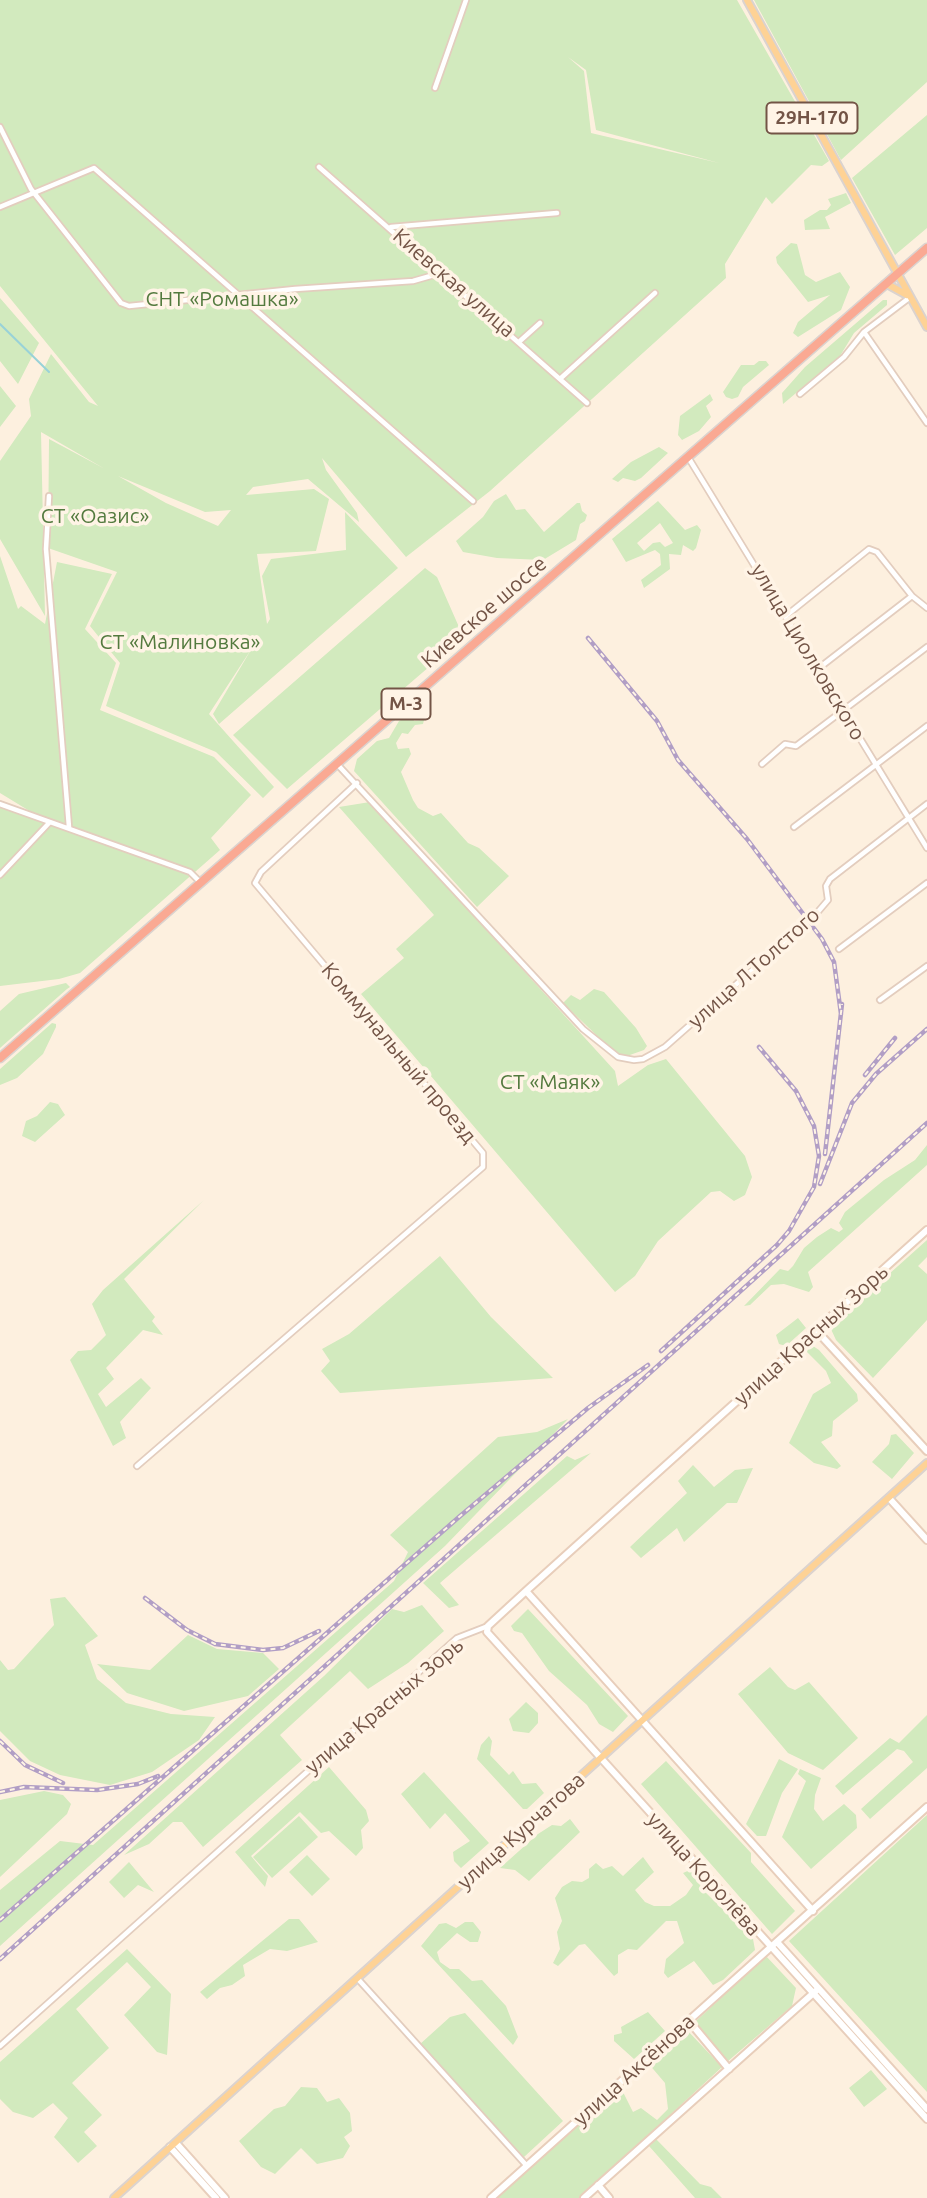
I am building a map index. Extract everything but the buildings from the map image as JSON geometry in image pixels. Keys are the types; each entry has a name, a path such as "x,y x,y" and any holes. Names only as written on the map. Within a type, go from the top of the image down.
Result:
{"highway":[{"name":"Киевское шоссе","path":"0,1058 927,248"}],"main road":[{"name":"29Н-170","path":"747,0 897,275"},
{"path":"897,275 927,327"},
{"path":"887,284 908,296"},
{"name":"улица Красных Зорь","path":"488,1626 927,1230"},
{"path":"816,1329 927,1451"},
{"name":"улица Курчатова","path":"114,2198 927,1463"},
{"path":"889,1498 927,1540"},
{"path":"526,1591 813,1911"},
{"name":"улица Королёва","path":"488,1626 487,1632 497,1646 771,1948 927,2109"},
{"name":"улица Аксёнова","path":"491,2198 927,1807"},
{"name":"улица Королёва","path":"777,1942 815,1991 927,2119"},
{"path":"584,2198 815,1991"},
{"path":"689,2021 729,2069"},
{"path":"173,2145 216,2198"},
{"path":"173,2145 225,2198"},
{"path":"598,2185 609,2198"}],"street":[{"path":"435,88 467,0"},
{"path":"0,127 34,191 121,303 129,306 413,281 441,273"},
{"name":"Киевская улица","path":"319,167 391,227 587,403"},
{"path":"0,207 94,168 473,501"},
{"path":"391,227 557,213"},
{"path":"561,378 655,293"},
{"path":"800,394 844,357 864,332 908,296"},
{"path":"520,341 541,323"},
{"path":"864,332 927,423"},
{"name":"улица Циолковского","path":"688,457 844,708 927,848"},
{"path":"49,496 46,550 69,827"},
{"path":"787,615 869,549 877,552 912,596 927,608"},
{"path":"819,668 912,596"},
{"path":"762,764 785,744 796,746 927,647"},
{"path":"794,827 927,726"},
{"path":"337,764 357,783"},
{"name":"улица Л.Толстого","path":"357,783 583,1029 607,1051 618,1057 634,1060 643,1059 665,1047 821,908 828,900 826,886 830,878 927,804"},
{"name":"Коммунальный проезд","path":"136,1466 483,1167 483,1153 255,883 261,872 357,783"},
{"path":"0,804 190,872 201,883"},
{"path":"0,875 50,823"},
{"path":"839,949 927,883"},
{"path":"880,1000 927,966"},
{"name":"улица Красных Зорь","path":"0,2046 457,1638 488,1626"},
{"path":"358,1979 527,2166"}],"green space":[{"path":"0,0 737,0 829,161 822,166 811,165 772,204 766,197 725,264 726,278 490,491 406,557 322,458 326,470 357,513 359,522 308,479 253,487 246,495 314,489 329,499 316,551 257,554 267,624 270,619 262,576 271,559 346,550 345,512 398,568 219,724 213,714 252,648 209,714 274,787 263,798 216,752 106,706 120,663 90,626 117,572 48,548 49,439 105,469 41,432 45,616 0,539 0,461 31,416 29,399 51,354 89,402 98,406 0,286","holes":["568,57 586,70 596,130 719,163 591,133 584,71","118,476 205,512 231,510 218,526 166,503"]},
{"path":"754,0 927,0 927,82 841,160"},
{"path":"927,115 927,228 895,255 852,178"},
{"path":"846,193 851,203 825,217 830,229 805,230 804,220 820,210 827,210 831,205 828,199"},
{"path":"791,243 797,244 805,275 816,282 840,272 850,287 841,310 798,337 793,333 798,322 830,295 808,302 777,263 776,257"},
{"path":"0,298 39,343 18,384 0,361"},
{"path":"883,300 887,300 887,305 854,333 840,356 783,404 782,393 805,367"},
{"path":"759,361 766,361 769,365 743,387 738,397 726,397 723,392 741,365 754,365"},
{"path":"0,386 16,406 0,427"},
{"path":"710,394 713,400 706,406 711,417 699,431 682,440 678,435 680,416"},
{"path":"659,447 668,453 641,478 635,481 623,478 618,482 612,479 631,462"},
{"path":"506,494 516,510 525,509 544,532 580,503 582,511 587,515 585,521 580,524 576,540 543,560 497,558 463,552 456,541 483,517 494,501"},
{"path":"658,501 685,530 697,525 701,530 696,548 693,551 683,545 681,555 669,554 670,569 644,588 641,580 661,565 660,554 655,550 626,562 612,539","holes":["660,523 673,543 665,547 660,542 653,543 644,551 637,543"]},
{"path":"0,556 18,609 21,606 45,624 57,562 112,574 85,629 116,663 100,710 214,757 251,795 211,838 220,850 80,973 59,979 0,986 0,805 41,818 0,793"},
{"path":"425,568 437,577 459,627 458,642 287,789 233,735"},
{"path":"411,715 414,721 424,720 423,724 415,725 408,734 402,733 396,743 398,749 409,748 411,754 401,772 413,800 418,808 433,816 441,813 468,843 479,848 509,876 477,907 354,771 357,759 377,741 389,738 399,721"},
{"name":"СТ «Маяк»","path":"370,802 615,1071 618,1086 648,1065 666,1059 745,1156 752,1177 745,1195 734,1201 720,1191 711,1192 658,1241 635,1276 615,1292 361,994 404,958 396,949 434,915 339,807"},
{"path":"66,983 70,987 0,1048 0,1011 19,994"},
{"path":"594,989 604,992 636,1028 647,1046 644,1050 627,1056 615,1053 563,1003 571,995 580,1000"},
{"path":"52,1023 56,1024 56,1027 43,1054 17,1078 0,1085 0,1069"},
{"path":"50,1102 58,1104 65,1115 35,1142 22,1136 26,1121 37,1116"},
{"path":"927,1145 927,1165 808,1272 813,1287 809,1292 784,1284 771,1285 750,1305 744,1306 780,1269 788,1271 804,1248 817,1237 831,1228 839,1232 843,1229 839,1223 845,1212 884,1180 915,1160"},
{"path":"204,1200 124,1279 155,1317 152,1321 163,1335 143,1330 106,1368 114,1379 98,1394 106,1407 141,1378 151,1388 120,1422 126,1438 113,1446 70,1360 78,1351 91,1350 106,1335 92,1304 103,1290"},
{"path":"927,1240 927,1257 918,1266 927,1274 927,1320 873,1378 836,1340 830,1327"},
{"path":"440,1256 491,1317 553,1378 340,1393 321,1371 330,1361 322,1349 349,1334"},
{"path":"798,1318 806,1328 786,1346 779,1344 776,1335"},
{"path":"807,1342 819,1350 857,1394 858,1401 833,1421 832,1436 821,1442 841,1466 837,1469 814,1463 789,1443 813,1394 831,1383 826,1371 802,1347"},
{"path":"568,1419 445,1546 0,1946 0,1890 60,1841 93,1845 394,1581 408,1552 390,1535 498,1437 537,1432"},
{"path":"896,1434 914,1453 892,1479 872,1462 889,1444 891,1435"},
{"path":"591,1453 440,1583 459,1605 449,1608 423,1583 567,1456 575,1460"},
{"path":"693,1465 714,1487 735,1470 753,1468 737,1503 727,1503 684,1542 677,1528 641,1558 630,1547 687,1493 678,1481"},
{"path":"65,1597 98,1636 85,1645 97,1679 126,1703 171,1714 215,1717 199,1740 152,1772 110,1785 60,1775 30,1761 0,1731 0,1660 8,1670 14,1669 54,1625 50,1599"},
{"path":"422,1605 444,1631 408,1663 368,1689 350,1671 280,1735 302,1760 203,1847 182,1822 173,1822 149,1844 124,1855 324,1676 392,1609 404,1612"},
{"path":"528,1609 628,1716 613,1732 599,1724 587,1705 549,1671 522,1633 514,1631 511,1626"},
{"path":"188,1635 217,1649 263,1653 279,1669 248,1696 184,1711 127,1693 97,1664 150,1670"},
{"path":"770,1667 788,1687 795,1690 809,1682 858,1738 823,1770 788,1753 738,1694"},
{"path":"526,1702 538,1713 538,1723 529,1733 513,1731 509,1719"},
{"path":"927,1715 927,1768 870,1819 861,1809 913,1762 904,1751 897,1749 843,1795 835,1786 890,1738 899,1743"},
{"path":"489,1736 492,1741 490,1755 509,1775 513,1771 522,1784 536,1783 544,1793 527,1809 523,1809 477,1759 481,1745"},
{"path":"779,1759 798,1769 782,1793 766,1836 757,1836 746,1824"},
{"path":"666,1761 751,1853 751,1862 795,1911 772,1934 641,1784"},
{"path":"329,1767 366,1810 369,1821 361,1830 363,1848 356,1856 329,1831 321,1833 300,1812 251,1856 268,1876 265,1887 235,1852"},
{"path":"800,1769 821,1778 815,1795 814,1809 823,1821 844,1804 856,1815 857,1828 811,1869 782,1837 806,1781 798,1774"},
{"path":"424,1772 489,1843 461,1868 454,1861 453,1852 470,1841 445,1813 430,1829 401,1794"},
{"path":"44,1791 63,1795 71,1804 67,1814 0,1877 0,1800"},
{"path":"927,1815 927,2092 789,1941"},
{"path":"299,1816 318,1837 272,1878 253,1857"},
{"path":"570,1819 580,1832 529,1881 515,1870 500,1868 538,1834 552,1825 561,1826"},
{"path":"307,1855 330,1879 312,1896 289,1872"},
{"path":"643,1857 654,1872 635,1890 645,1902 654,1906 670,1906 686,1895 693,1885 683,1873 690,1870 704,1891 753,1939 755,1950 723,1980 713,1985 694,1961 668,1978 664,1973 666,1959 684,1943 677,1921 666,1921 637,1950 628,1949 618,1955 618,1973 614,1976 585,1944 579,1945 558,1966 553,1963 560,1949 557,1932 562,1921 555,1898 562,1887 572,1881 582,1882 589,1878 589,1869 596,1863 603,1869 612,1866 623,1876"},
{"path":"129,1862 154,1892 138,1885 124,1898 109,1882"},
{"path":"289,1919 299,1919 318,1942 287,1951 270,1949 243,1965 245,1976 232,1985 220,1988 207,1999 200,1992"},
{"path":"465,1922 473,1922 481,1932 478,1942 470,1942 457,1933 437,1952 440,1962 450,1969 459,1969 472,1981 482,1980 506,2006 518,2037 513,2045 421,1946 439,1924 446,1923 456,1928"},
{"path":"127,1949 171,1994 167,2055 157,2052 124,2015 151,1987 127,1962 76,2009 109,2048 72,2083 102,2115 84,2132 97,2146 78,2163 54,2137 68,2118 53,2103 33,2118 13,2112 0,2099 0,2062"},
{"path":"766,1956 796,1988 792,2006 727,2062 694,2023"},
{"path":"648,2012 665,2031 634,2059 614,2041 614,2035 622,2033 621,2027"},
{"path":"465,2013 563,2121 524,2157 419,2045 450,2017"},
{"path":"686,2029 722,2067 580,2198 497,2198 608,2098 612,2102 623,2092 633,2112 641,2108 657,2120 668,2109 665,2083 648,2063"},
{"path":"871,2070 887,2089 864,2107 849,2088"},
{"path":"301,2087 317,2088 327,2102 339,2098 350,2113 352,2131 344,2137 350,2146 343,2158 317,2164 301,2148 275,2174 261,2167 239,2141 274,2109 285,2106"},
{"path":"656,2139 700,2184 711,2187 722,2198 695,2198 649,2146"}],"waterway":[{"path":"0,324 49,372"}],"railway":[{"path":"588,638 657,721 678,760 747,839 822,939 834,962 841,1014"},
{"path":"825,1154 842,1004"},
{"path":"820,1184 852,1103 876,1074 927,1029"},
{"path":"865,1075 895,1038"},
{"path":"661,1351 777,1245 789,1231 814,1187 819,1156 814,1126 796,1091 759,1047"},
{"path":"0,1959 927,1123"},
{"path":"0,1920 459,1517 588,1408 648,1365"},
{"path":"145,1598 187,1630 215,1644 263,1650 283,1648 319,1631"},
{"path":"0,1741 25,1765 63,1783"},
{"path":"0,1792 24,1787 97,1790 138,1784 158,1776"}],"park label":[{"name":"СНТ «Ромашка»","path":"222,299"},
{"name":"СТ «Оазис»","path":"95,516"},
{"name":"СТ «Малиновка»","path":"180,642"}]}
